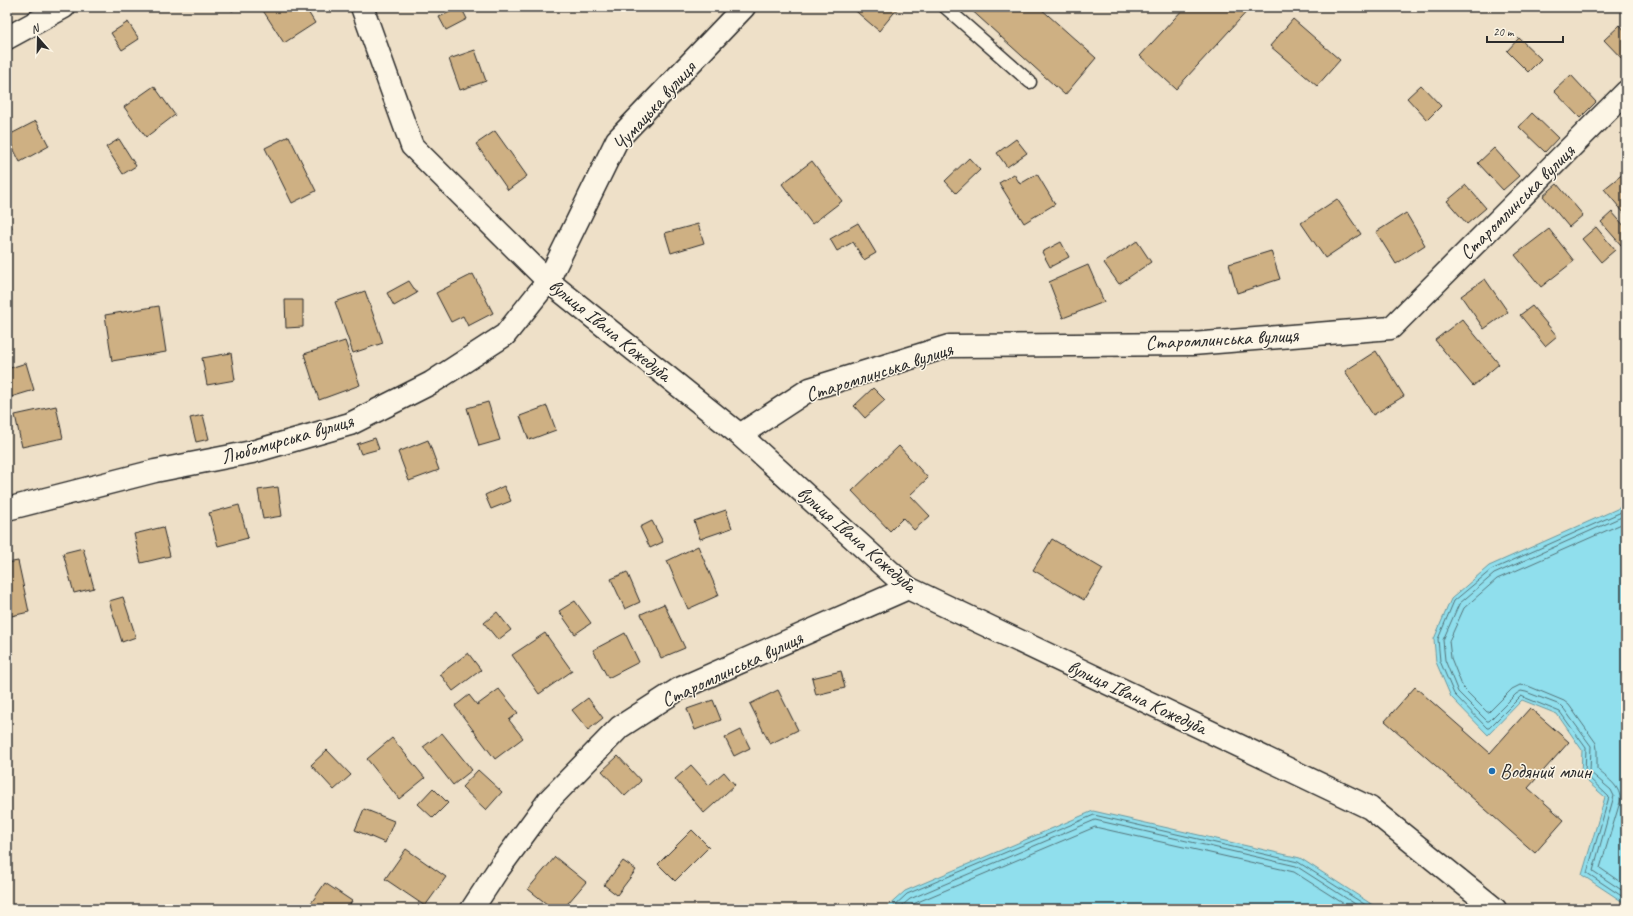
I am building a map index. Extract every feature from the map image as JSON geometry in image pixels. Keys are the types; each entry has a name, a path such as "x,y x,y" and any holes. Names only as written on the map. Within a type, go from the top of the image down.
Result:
{"street":[{"path":"7,38 64,7"},
{"name":"вулиця Івана Кожедуба","path":"362,7 412,146 548,280 740,435 908,588 1370,808 1495,909"},
{"name":"Чумацька вулиця","path":"548,280 617,140 744,7"},
{"name":"Старомлинська вулиця","path":"740,435 810,389 949,346 1192,344 1391,328 1626,92"},
{"name":"Любомирська вулиця","path":"7,509 155,471 252,452 350,424 431,383 505,335 548,280"},
{"name":"Старомлинська вулиця","path":"472,909 496,871 548,800 620,727 679,689 908,588"}],"lane":[{"path":"945,7 1030,82"}],"water":[{"path":"1626,505 1626,904 1582,875 1605,797 1581,776 1582,750 1557,714 1522,700 1488,735 1451,697 1436,662 1434,639 1451,599 1489,566"},
{"path":"1093,811 1300,858 1379,909 885,909 905,891"}],"building":[{"path":"229,7 238,7 232,11"},
{"path":"266,7 305,7 315,23 284,43 262,9"},
{"path":"461,7 467,19 446,30 439,17"},
{"path":"851,7 897,7 898,8 879,31"},
{"path":"968,7 1039,7 1096,58 1065,95"},
{"path":"1185,7 1251,7 1176,89 1140,56"},
{"path":"1293,19 1340,60 1317,86 1270,46"},
{"path":"128,22 139,39 122,50 111,33"},
{"path":"1620,25 1626,32 1625,62 1604,40"},
{"path":"1519,38 1541,59 1528,72 1507,51"},
{"path":"475,50 486,81 460,90 449,59"},
{"path":"1571,75 1596,102 1580,118 1554,91"},
{"path":"1421,85 1441,106 1427,120 1407,98"},
{"path":"154,86 175,115 146,137 124,107"},
{"path":"1532,113 1558,138 1545,152 1519,127"},
{"path":"36,121 49,146 20,162 7,136"},
{"path":"495,131 527,176 508,190 476,144"},
{"path":"289,136 316,191 292,203 265,148"},
{"path":"119,139 136,166 123,174 106,147"},
{"path":"1016,139 1027,153 1007,167 997,153"},
{"path":"1494,148 1519,176 1503,190 1478,163"},
{"path":"969,158 980,170 956,193 945,181"},
{"path":"812,161 842,201 812,224 782,184"},
{"path":"1624,173 1626,176 1626,212 1624,213 1604,189"},
{"path":"1014,174 1020,184 1037,174 1055,204 1024,223 999,183"},
{"path":"1557,184 1583,215 1569,227 1543,196"},
{"path":"1466,185 1486,208 1467,224 1447,201"},
{"path":"1337,199 1361,234 1325,258 1301,223"},
{"path":"1612,212 1626,228 1626,241 1621,245 1601,222"},
{"path":"1406,213 1425,245 1396,264 1376,232"},
{"path":"7,218 12,228 7,230"},
{"path":"858,223 876,253 864,260 853,242 837,251 830,239"},
{"path":"698,224 704,243 671,253 665,233"},
{"path":"1596,227 1615,250 1601,262 1582,239"},
{"path":"1549,229 1574,261 1541,287 1515,255"},
{"path":"1137,241 1151,262 1119,284 1104,263"},
{"path":"1061,242 1069,257 1050,267 1042,252"},
{"path":"1271,251 1280,279 1237,293 1229,264"},
{"path":"1088,265 1104,302 1063,318 1049,282"},
{"path":"473,274 493,313 468,326 463,316 451,322 436,293"},
{"path":"1485,279 1508,312 1484,329 1461,296"},
{"path":"409,281 417,293 394,306 387,293"},
{"path":"365,291 383,343 353,353 335,302"},
{"path":"285,300 303,300 303,327 286,328"},
{"path":"159,306 166,352 112,361 105,315"},
{"path":"1532,306 1557,336 1545,346 1520,315"},
{"path":"1462,319 1499,364 1473,386 1435,340"},
{"path":"345,341 360,385 319,400 304,354"},
{"path":"1376,351 1404,396 1373,415 1345,371"},
{"path":"231,353 235,380 207,385 202,358"},
{"path":"26,363 34,390 11,397 7,384 7,369"},
{"path":"873,388 885,400 865,418 854,406"},
{"path":"488,402 500,440 479,446 467,408"},
{"path":"56,406 63,438 22,447 15,415"},
{"path":"547,406 556,430 529,440 520,416"},
{"path":"203,415 209,439 196,442 190,418"},
{"path":"375,438 379,449 361,454 357,444"},
{"path":"428,440 439,470 409,481 398,452"},
{"path":"899,446 928,478 910,495 930,516 914,530 903,518 890,531 852,491"},
{"path":"504,486 511,501 491,509 485,495"},
{"path":"278,487 282,516 263,519 258,490"},
{"path":"239,505 248,538 218,546 209,513"},
{"path":"726,510 732,528 700,539 694,521"},
{"path":"652,521 663,542 650,548 640,527"},
{"path":"163,527 170,556 141,563 134,534"},
{"path":"1052,539 1103,569 1084,600 1033,570"},
{"path":"698,546 719,595 688,609 667,561"},
{"path":"83,548 94,588 74,593 63,553"},
{"path":"18,561 29,612 7,617 7,563"},
{"path":"627,572 640,602 625,609 611,579"},
{"path":"123,597 136,637 122,642 109,601"},
{"path":"575,601 591,623 575,634 559,611"},
{"path":"664,604 685,648 661,658 641,614"},
{"path":"497,612 511,630 498,640 484,623"},
{"path":"545,633 572,671 539,694 512,655"},
{"path":"625,633 639,662 608,678 593,650"},
{"path":"468,653 481,670 453,691 440,674"},
{"path":"841,671 845,688 816,695 812,678"},
{"name":"Водяний млин","path":"1415,687 1490,753 1530,708 1569,742 1528,788 1564,820 1535,853 1385,721"},
{"path":"499,689 518,713 509,720 523,738 495,759 455,706 469,695 477,705"},
{"path":"778,690 798,730 770,744 750,704"},
{"path":"588,698 603,718 588,730 572,710"},
{"path":"713,700 721,720 695,730 687,709"},
{"path":"741,730 750,748 734,756 725,738"},
{"path":"442,733 472,770 453,785 423,747"},
{"path":"392,738 425,778 399,799 367,759"},
{"path":"327,750 351,775 334,790 311,765"},
{"path":"618,756 641,781 625,796 602,771"},
{"path":"691,765 709,785 724,772 735,785 704,813 675,779"},
{"path":"478,770 502,792 486,810 462,787"},
{"path":"433,788 448,803 433,818 418,804"},
{"path":"364,809 394,821 385,843 355,830"},
{"path":"692,830 709,847 675,881 658,864"},
{"path":"406,849 446,877 425,906 385,879"},
{"path":"555,857 586,882 563,909 553,909 528,889"},
{"path":"623,861 636,870 617,895 604,885"},
{"path":"325,883 352,901 347,909 307,909"},
{"path":"508,905 513,909 505,909"}],"place":[{"name":"Водяний млин","path":"1492,771"}]}
